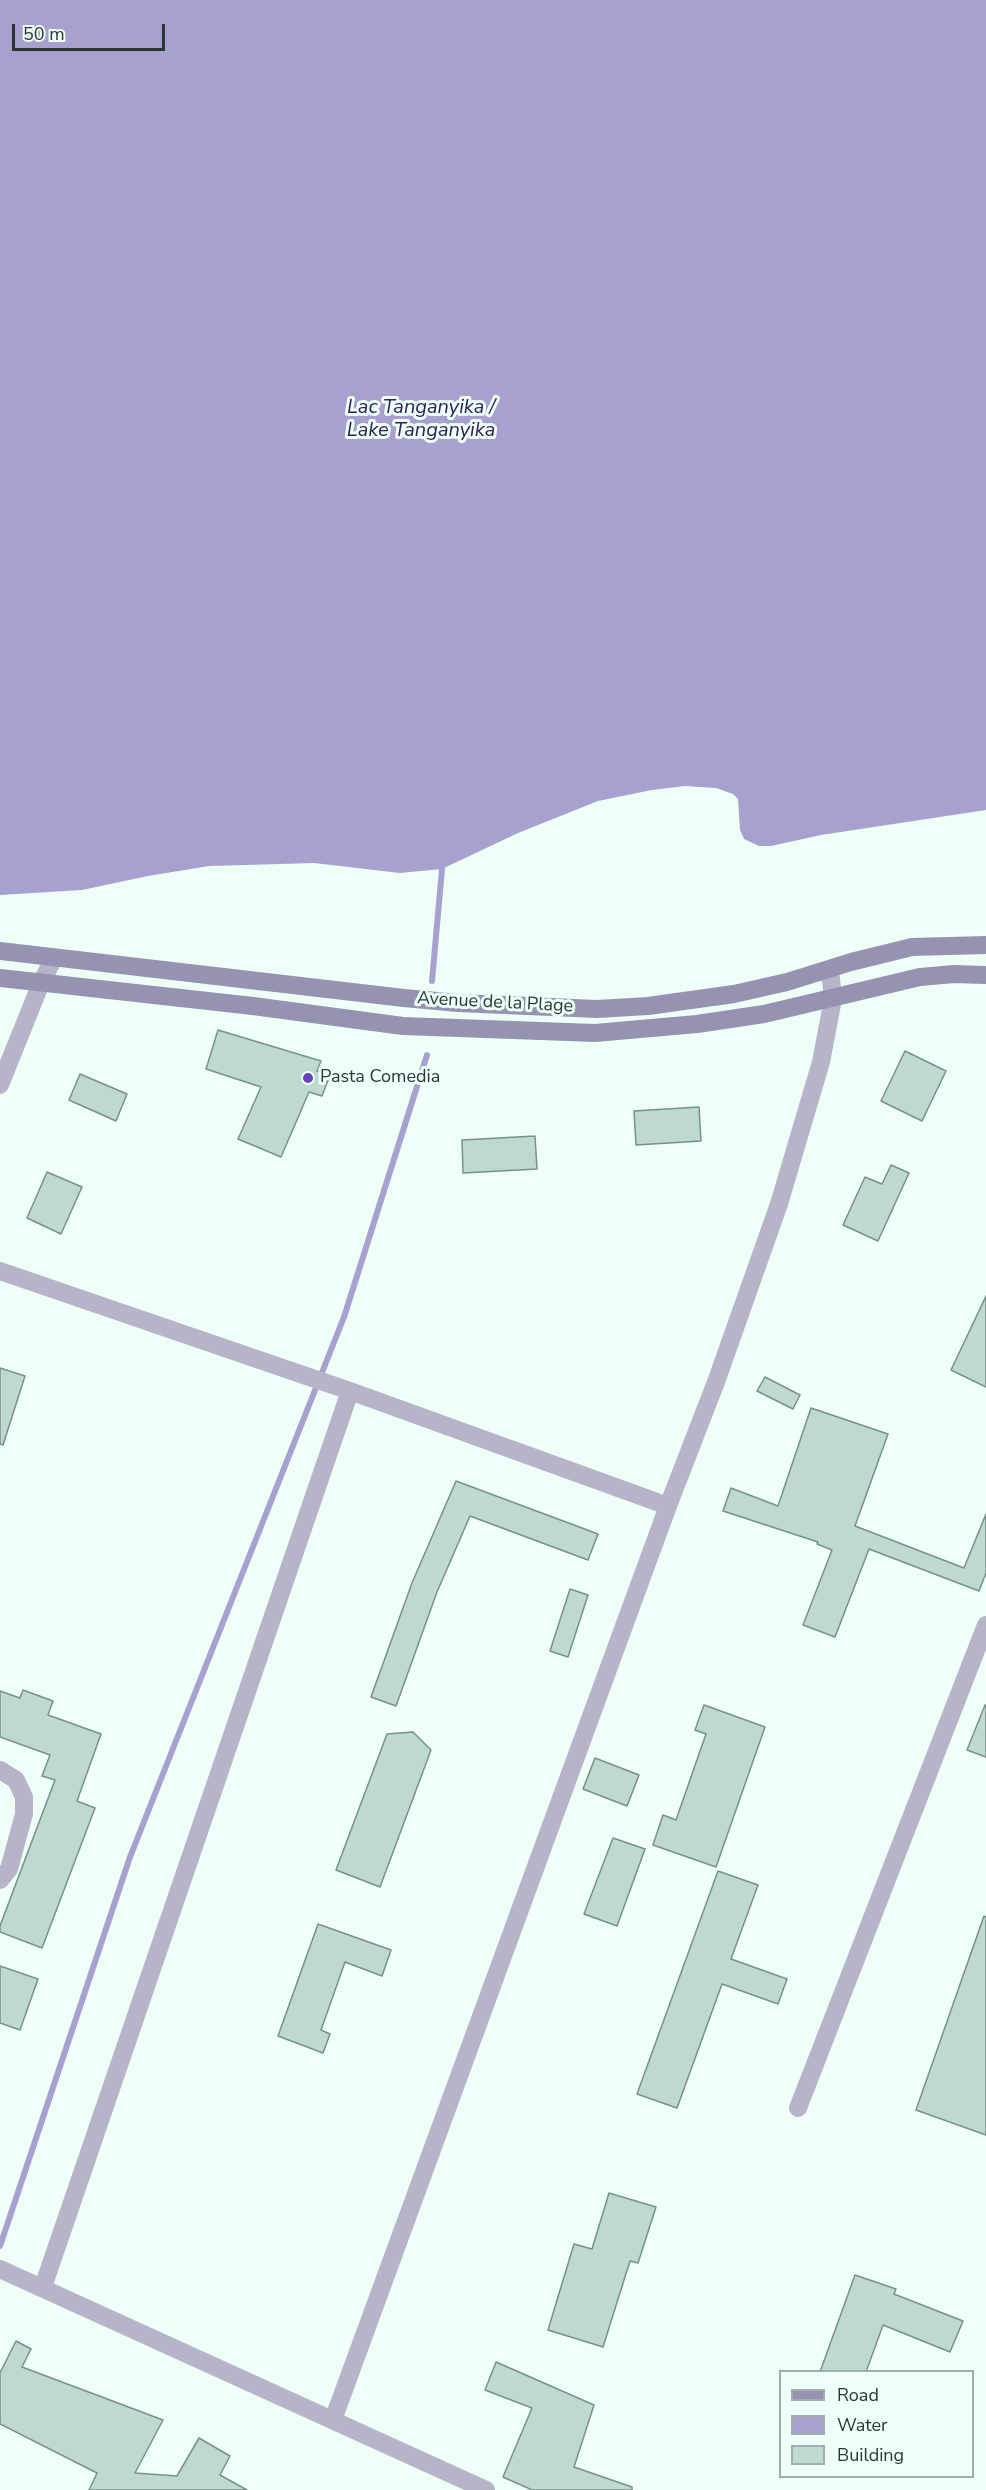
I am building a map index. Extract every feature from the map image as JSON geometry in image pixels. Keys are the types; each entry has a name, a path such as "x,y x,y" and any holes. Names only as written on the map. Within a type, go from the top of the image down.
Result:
{"main road":[{"name":"Avenue de la Plage","path":"0,951 413,999 597,1009 648,1006 734,994 912,947 986,945"},
{"name":"Avenue de la Plage","path":"0,978 412,1026 595,1033 697,1024 764,1014 920,977 954,974 986,975"}],"street":[{"path":"0,1084 41,983 54,958"},
{"path":"333,2420 668,1506 716,1382 779,1204 821,1062 833,999 830,970"},
{"path":"0,1271 342,1388 668,1506"},
{"path":"43,2287 342,1388"},
{"path":"798,2108 986,1625"},
{"path":"0,1770 16,1779 24,1797 24,1814 9,1869 0,1880"},
{"path":"0,2268 486,2490"}],"water":[{"name":"Lac Tanganyika / Lake Tanganyika","path":"0,0 986,0 986,810 821,835 771,846 759,846 744,839 740,830 738,799 733,794 716,788 685,786 598,801 518,833 442,869 400,873 314,863 209,866 82,890 0,895"}],"building":[{"path":"218,1030 321,1061 317,1071 330,1075 322,1096 309,1092 281,1157 238,1139 261,1087 206,1069"},
{"path":"905,1051 946,1071 922,1121 881,1101"},
{"path":"80,1074 127,1094 116,1121 69,1100"},
{"path":"699,1107 701,1141 636,1145 634,1111"},
{"path":"535,1136 537,1169 463,1173 462,1140"},
{"path":"891,1165 909,1173 878,1241 843,1225 865,1177 882,1184"},
{"path":"47,1172 82,1187 61,1234 27,1218"},
{"path":"986,1296 986,1387 951,1370"},
{"path":"0,1368 25,1376 3,1445 0,1444"},
{"path":"765,1377 800,1395 793,1409 757,1391"},
{"path":"811,1408 888,1434 855,1526 964,1568 986,1514 986,1573 979,1591 869,1549 835,1637 803,1625 832,1550 817,1544 818,1542 723,1511 731,1488 778,1506"},
{"path":"456,1481 598,1534 588,1560 470,1516 437,1592 396,1706 371,1697 412,1583"},
{"path":"570,1589 588,1595 568,1657 550,1651"},
{"path":"23,1690 53,1701 48,1715 101,1734 77,1801 95,1808 42,1948 0,1932 0,1926 55,1780 42,1776 50,1755 0,1737 0,1691 20,1698"},
{"path":"704,1705 765,1727 716,1867 653,1845 663,1815 676,1820 706,1734 695,1730"},
{"path":"986,1705 986,1757 967,1750"},
{"path":"413,1732 431,1750 380,1887 336,1870 387,1734"},
{"path":"595,1758 639,1775 627,1806 583,1789"},
{"path":"613,1838 645,1849 617,1926 584,1914"},
{"path":"718,1871 758,1885 731,1959 787,1979 778,2004 722,1984 677,2108 637,2094"},
{"path":"984,1916 986,1917 986,2135 916,2110"},
{"path":"318,1924 391,1950 382,1976 345,1962 321,2030 330,2034 323,2053 278,2036"},
{"path":"0,1966 38,1979 20,2030 0,2023"},
{"path":"609,2193 656,2207 638,2263 630,2261 603,2347 548,2330 574,2244 592,2249"},
{"path":"855,2275 896,2289 894,2294 963,2321 950,2352 883,2325 867,2370 821,2370"},
{"path":"16,2341 31,2349 22,2367 163,2420 135,2473 177,2476 199,2438 230,2456 220,2475 247,2490 89,2490 97,2473 0,2424 0,2373"},
{"path":"496,2362 594,2405 574,2467 632,2487 632,2490 532,2490 503,2477 532,2408 485,2390"}],"waterway":[{"path":"432,981 442,869"},
{"path":"0,2246 130,1857 344,1317 427,1055"}],"place":[{"name":"Pasta Comedia","path":"308,1078"}]}
